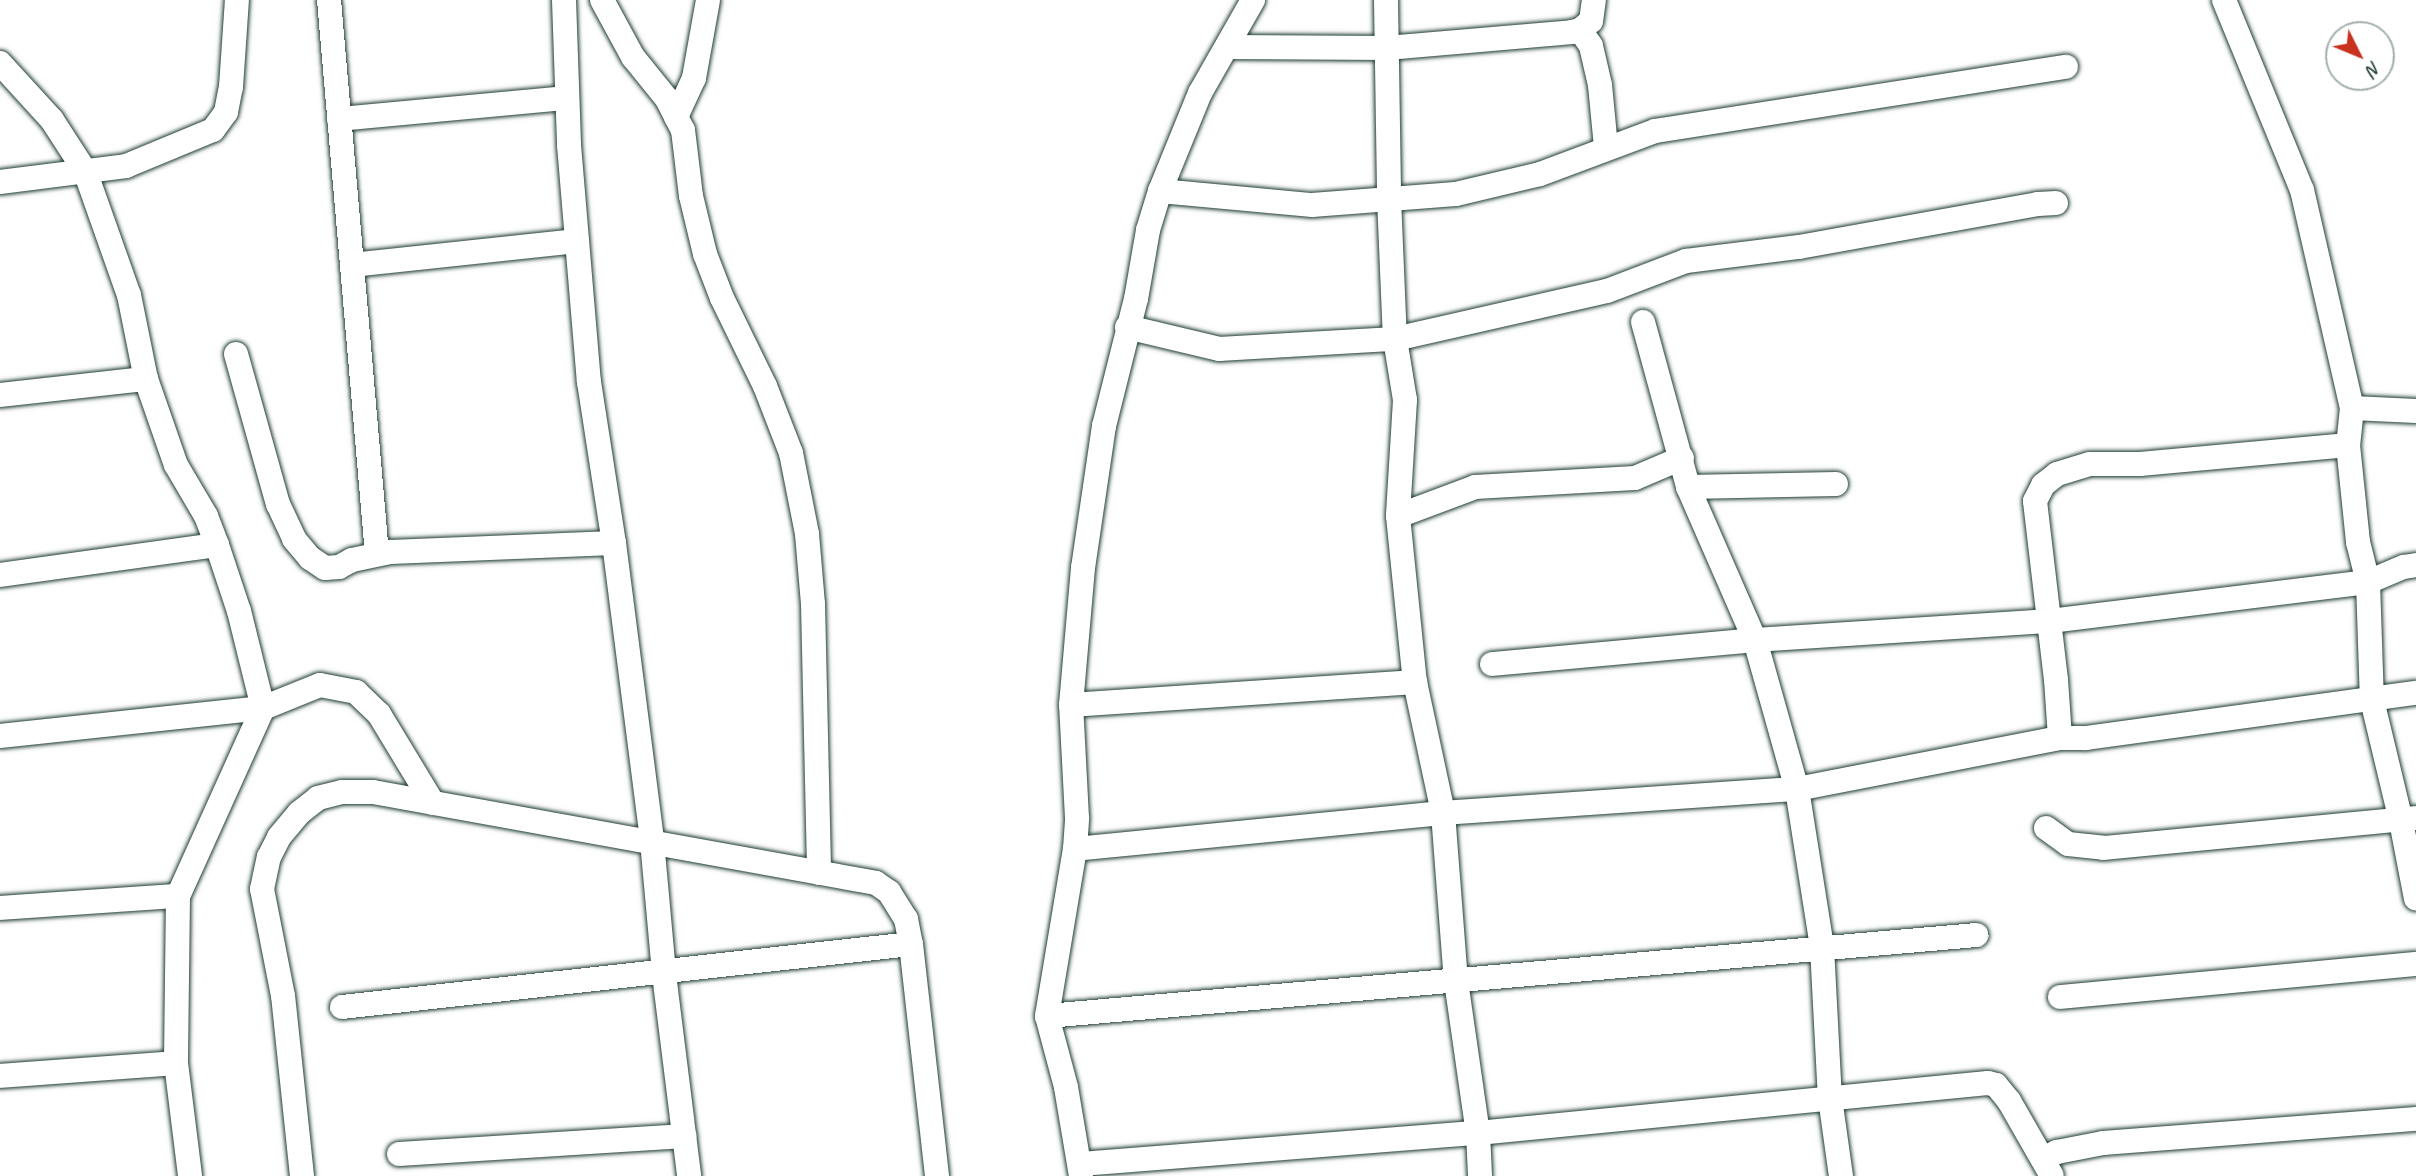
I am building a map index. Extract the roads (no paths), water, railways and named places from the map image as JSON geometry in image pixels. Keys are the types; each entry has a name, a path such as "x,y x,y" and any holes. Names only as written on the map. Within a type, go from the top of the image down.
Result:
{"street":[{"path":"0,182 126,166 213,130 221,122 231,87 237,0"},
{"path":"329,0 377,554"},
{"path":"564,0 566,98 589,382 614,543 652,841 664,974 689,1176"},
{"path":"602,0 633,57 667,99 683,130 691,195 705,254 722,298 765,386 791,453 807,534 813,604 819,873"},
{"path":"676,117 694,78 708,0"},
{"path":"1253,0 1200,93 1160,191 1104,426 1092,503 1083,568 1071,705 1077,818 1075,849 1047,1016 1066,1087 1081,1170 1988,1083 1996,1086 2047,1168 2057,1152 2103,1143 2416,1119"},
{"path":"1386,0 1389,198 1395,339 1405,400 1398,516 1415,682 1444,813 1456,981 1478,1133 1480,1176"},
{"path":"1227,47 1387,48 1580,30 1591,21 1594,0"},
{"path":"2224,0 2302,190 2353,408 2348,445 2358,542 2368,582 2372,700 2409,820 2416,899"},
{"path":"1580,30 1591,46 1601,85 1606,147"},
{"path":"0,63 61,131 85,171 129,295 146,379 176,464 206,516 239,611 263,708 178,896 176,1063 190,1176"},
{"path":"1160,191 1312,205 1456,194 1539,174 1655,131 2066,67"},
{"path":"339,119 566,98"},
{"path":"1127,327 1219,349 1395,339 1607,291 1686,261 1799,247 2056,203"},
{"path":"352,265 577,241"},
{"path":"1643,322 1682,457 1688,487 1755,640 1797,789 1822,947 1830,1098 1841,1176"},
{"path":"236,354 278,504 294,539 310,558 325,568 338,567 377,554 614,543"},
{"path":"0,395 146,379"},
{"path":"2353,408 2416,411"},
{"path":"2060,738 2050,621 2035,501 2043,485 2057,474 2090,464 2140,464 2348,445"},
{"path":"1398,516 1475,487 1635,478 1682,457"},
{"path":"1688,487 1836,484"},
{"path":"0,575 217,545"},
{"path":"1492,664 1755,640 2050,621 2368,582 2404,567 2416,565"},
{"path":"1071,705 1415,682"},
{"path":"0,736 263,708 320,685 356,692 379,713 433,803"},
{"path":"1075,849 1444,813 1797,789 2060,738 2085,738 2416,693"},
{"path":"302,1176 283,996 262,889 269,857 279,837 299,813 318,798 341,793 373,792 876,883 890,892 906,919 911,944 937,1176"},
{"path":"2046,828 2068,844 2104,848 2409,820"},
{"path":"0,908 178,896"},
{"path":"1047,1016 1976,934"},
{"path":"342,1007 664,974 911,944"},
{"path":"2060,997 2416,964"},
{"path":"0,1076 176,1063"},
{"path":"399,1154 684,1136"}]}
